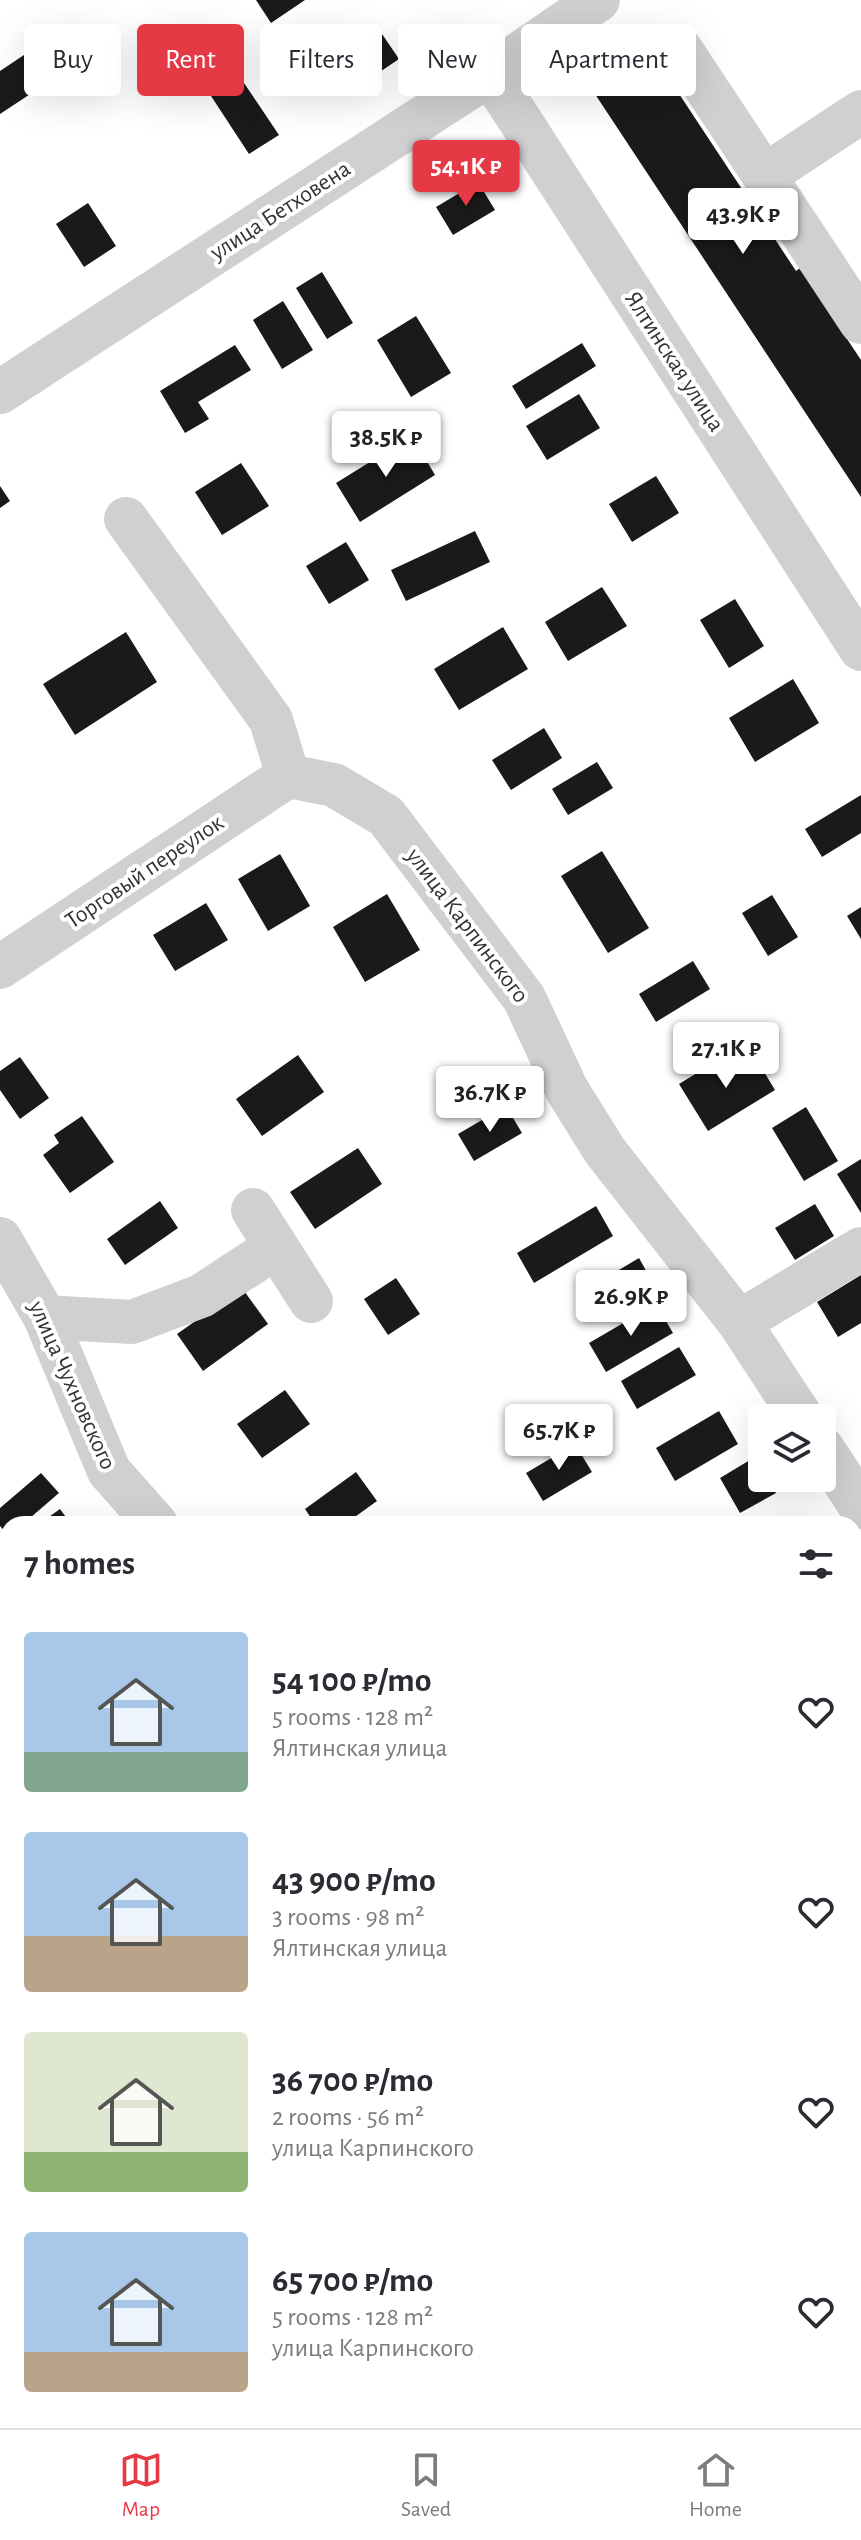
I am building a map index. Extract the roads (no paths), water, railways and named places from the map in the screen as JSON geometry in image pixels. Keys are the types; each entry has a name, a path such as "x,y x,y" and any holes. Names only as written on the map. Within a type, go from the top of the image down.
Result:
{"street":[{"name":"улица Бетховена","path":"505,64 598,0"},
{"path":"696,73 861,322"},
{"name":"улица Бетховена","path":"0,392 456,96"},
{"name":"Ялтинская улица","path":"504,96 861,649"},
{"path":"764,176 861,112"},
{"path":"126,519 271,720 288,776"},
{"name":"Торговый переулок","path":"0,967 288,776"},
{"name":"улица Карпинского","path":"288,776 334,785 386,816 524,998 567,1090 605,1151 739,1322 793,1404"},
{"path":"253,1210 311,1301"},
{"name":"улица Чухновского","path":"0,1239 45,1317 109,1471 149,1516"},
{"path":"45,1317 132,1322 201,1296 276,1247"},
{"path":"739,1322 861,1249"},
{"path":"836,1469 861,1507"}]}
